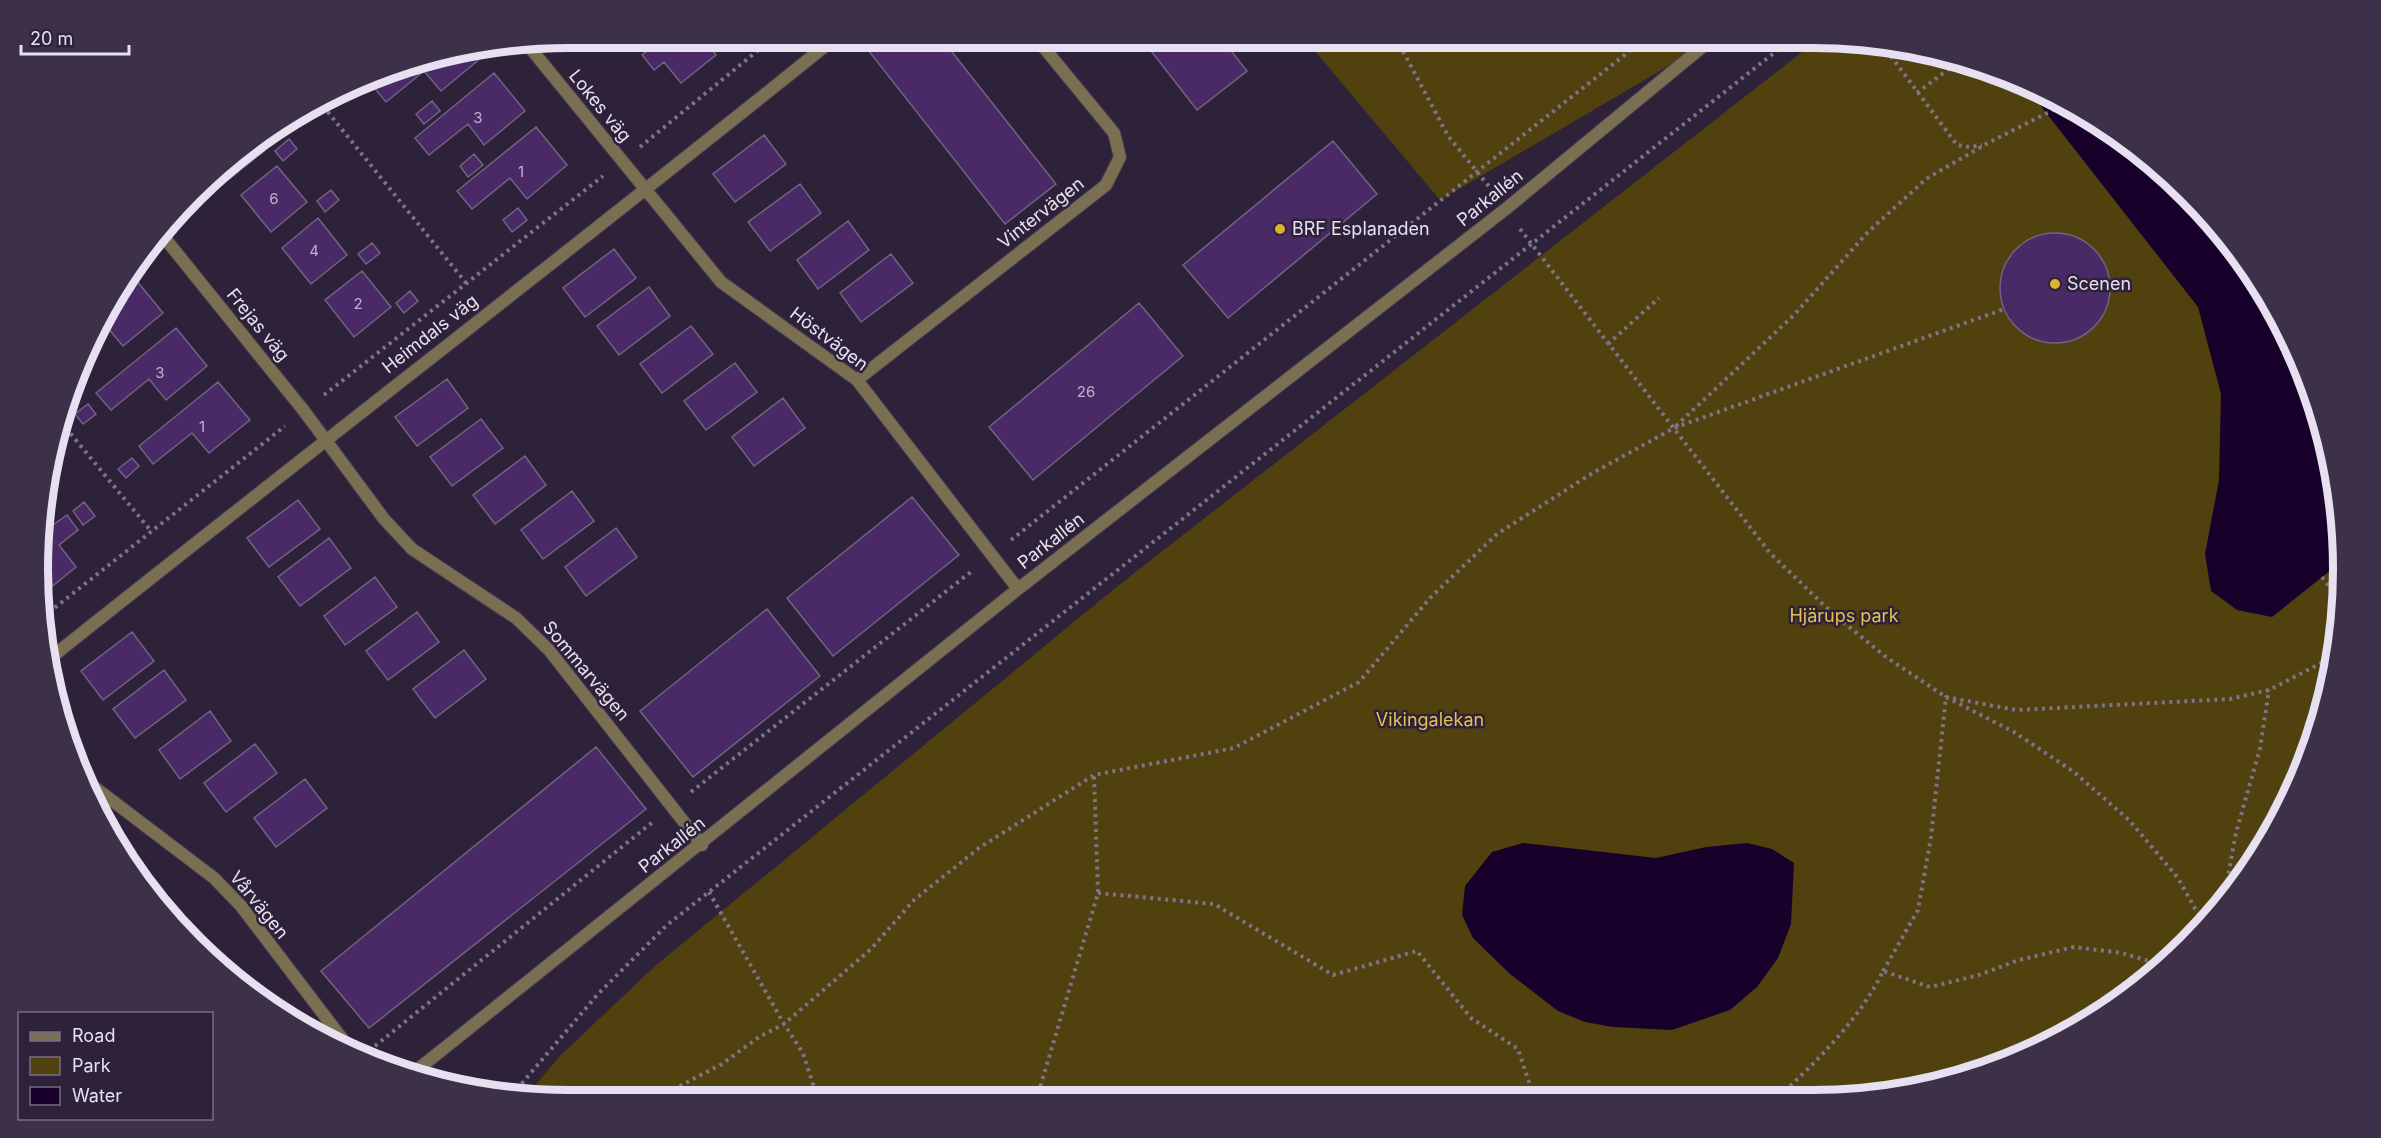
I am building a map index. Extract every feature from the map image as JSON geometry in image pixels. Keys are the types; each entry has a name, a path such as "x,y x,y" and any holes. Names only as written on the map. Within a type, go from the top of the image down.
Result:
{"street":[{"name":"Heimdals väg","path":"55,654 326,438 645,191 823,48"},
{"name":"Vintervägen","path":"857,380 1106,185 1120,157 1114,133 1044,48"},
{"name":"Parkallén","path":"420,1068 702,845 1018,589 1508,208 1701,48"},
{"name":"Lokes väg","path":"531,49 645,191"},
{"name":"Höstvägen","path":"645,191 721,282 857,380 1018,589"},
{"name":"Frejas väg","path":"166,239 326,438"},
{"name":"Sommarvägen","path":"326,438 384,519 412,549 516,618 549,650 702,845"},
{"name":"Vårvägen","path":"98,790 214,878 241,906 341,1037"}],"path":[{"path":"50,612 761,48"},
{"path":"1401,48 1449,136 1508,208"},
{"path":"518,1088 598,994 668,925 1779,48"},
{"path":"1888,53 1957,145 1970,147 1986,144"},
{"path":"1917,93 1951,67"},
{"path":"326,109 466,283"},
{"path":"1674,428 1794,315 1868,232 1926,179 1986,144 2055,109"},
{"path":"1530,244 1770,553 1832,613 1886,657 1946,697 2014,732 2082,779 2130,821 2178,878 2200,917"},
{"path":"1608,344 1659,298"},
{"path":"672,1090 722,1064 759,1037 784,1024 872,949 914,900 970,855 1094,775 1234,748 1359,682 1430,598 1497,534 1591,474 1674,428 2004,309"},
{"path":"67,430 151,531"},
{"path":"2322,577 2332,591"},
{"path":"1946,697 2016,710 2230,699 2269,690 2325,661"},
{"path":"2227,884 2236,833 2260,748 2269,690"},
{"path":"1785,1090 1847,1027 1875,989 1918,909 1931,837 1946,697"},
{"path":"1039,1090 1098,893 1094,775"},
{"path":"709,892 803,1053 815,1090"},
{"path":"1098,893 1214,904 1333,975 1417,951 1471,1018 1518,1049 1532,1090"},
{"path":"1883,971 1930,987 1979,975 2019,960 2074,947 2122,953 2155,962"}],"green space":[{"path":"1312,48 1699,48 1440,200"},
{"name":"Hjärups park","path":"1807,48 1880,52 1947,66 1979,76 2042,102 2072,118 2101,136 2156,177 2204,225 2245,280 2279,339 2293,370 2315,434 2323,467 2329,501 2333,569 2329,637 2315,704 2305,736 2293,768 2263,830 2225,886 2204,913 2156,961 2101,1002 2042,1036 2011,1050 1947,1072 1880,1086 1812,1090 532,1089 560,1056 655,966 1119,585"}],"water":[{"path":"2035,99 2101,136 2156,177 2204,225 2225,252 2263,309 2279,339 2305,402 2323,467 2329,501 2333,568 2272,617 2237,610 2211,591 2205,554 2219,480 2221,394 2198,307"},
{"path":"1523,843 1656,858 1706,847 1747,843 1772,849 1794,863 1791,924 1778,958 1757,987 1730,1010 1672,1030 1613,1027 1585,1022 1558,1011 1510,974 1473,938 1462,915 1465,886 1492,852"}],"building":[{"path":"651,48 710,48 716,55 681,83 664,62 654,70 642,55"},
{"path":"871,48 949,48 1056,184 1005,224 868,50"},
{"path":"1149,48 1229,48 1247,71 1197,110"},
{"path":"479,56 481,58 441,91 424,71 386,102 373,87 434,66"},
{"path":"494,73 525,111 484,145 468,124 429,155 415,138"},
{"path":"432,101 440,111 424,124 416,114"},
{"path":"536,127 567,165 527,199 510,178 472,209 457,191"},
{"path":"764,135 786,164 735,202 713,174"},
{"path":"289,139 297,149 283,161 275,151"},
{"name":"BRF Esplanaden","path":"1333,141 1377,194 1228,318 1183,265"},
{"path":"262,149 264,151 228,180 225,177"},
{"path":"474,154 483,165 468,177 460,166"},
{"path":"277,166 307,202 271,232 241,195"},
{"path":"800,184 821,213 770,251 748,222"},
{"path":"331,190 339,200 325,212 317,201"},
{"path":"518,208 527,220 512,232 503,220"},
{"path":"318,218 347,255 311,284 282,248"},
{"path":"848,221 869,250 818,289 797,260"},
{"name":"Scenen","path":"2055,233 2076,237 2094,249 2106,267 2110,288 2106,309 2094,327 2076,339 2055,343 2034,339 2016,327 2004,309 2000,288 2004,267 2016,249 2034,237"},
{"path":"372,243 380,253 366,264 358,254"},
{"path":"614,249 636,278 585,317 563,288"},
{"path":"891,254 913,283 861,322 840,293"},
{"path":"362,271 391,307 354,337 325,300"},
{"path":"136,280 163,313 123,346 108,328"},
{"path":"649,287 670,316 619,355 597,326"},
{"path":"410,291 418,301 404,313 396,303"},
{"path":"1139,303 1183,356 1033,480 989,427"},
{"path":"691,326 713,354 662,393 640,364"},
{"path":"176,328 207,366 166,400 149,379 111,410 96,393"},
{"path":"735,363 757,392 706,430 684,401"},
{"path":"447,379 468,408 417,446 395,417"},
{"path":"218,382 250,420 209,453 192,433 153,464 139,446"},
{"path":"783,398 805,428 754,466 732,437"},
{"path":"88,404 96,414 83,424 75,414"},
{"path":"481,419 503,448 452,486 430,457"},
{"path":"525,456 546,485 495,524 473,495"},
{"path":"132,458 139,466 126,478 118,469"},
{"path":"572,491 594,521 543,559 521,530"},
{"path":"912,497 959,555 833,656 787,598"},
{"path":"298,500 320,529 269,567 247,538"},
{"path":"84,502 95,516 83,525 73,511"},
{"path":"67,515 78,530 59,545 76,567 49,589 48,569 50,527"},
{"path":"616,528 637,557 586,596 565,567"},
{"path":"329,538 351,568 300,606 278,577"},
{"path":"375,577 397,607 345,645 324,616"},
{"path":"767,609 820,676 693,777 640,711"},
{"path":"417,612 439,642 388,680 366,651"},
{"path":"132,632 154,661 103,700 81,671"},
{"path":"464,650 486,679 435,718 413,689"},
{"path":"164,670 186,700 135,738 113,709"},
{"path":"210,711 231,741 180,779 159,750"},
{"path":"255,744 277,773 226,812 204,783"},
{"path":"596,747 646,809 369,1028 321,971"},
{"path":"305,779 327,808 276,847 254,818"}],"place":[{"name":"BRF Esplanaden","path":"1280,229"},
{"name":"Scenen","path":"2055,284"}],"park label":[{"name":"Vikingalekan","path":"1430,720"}]}
